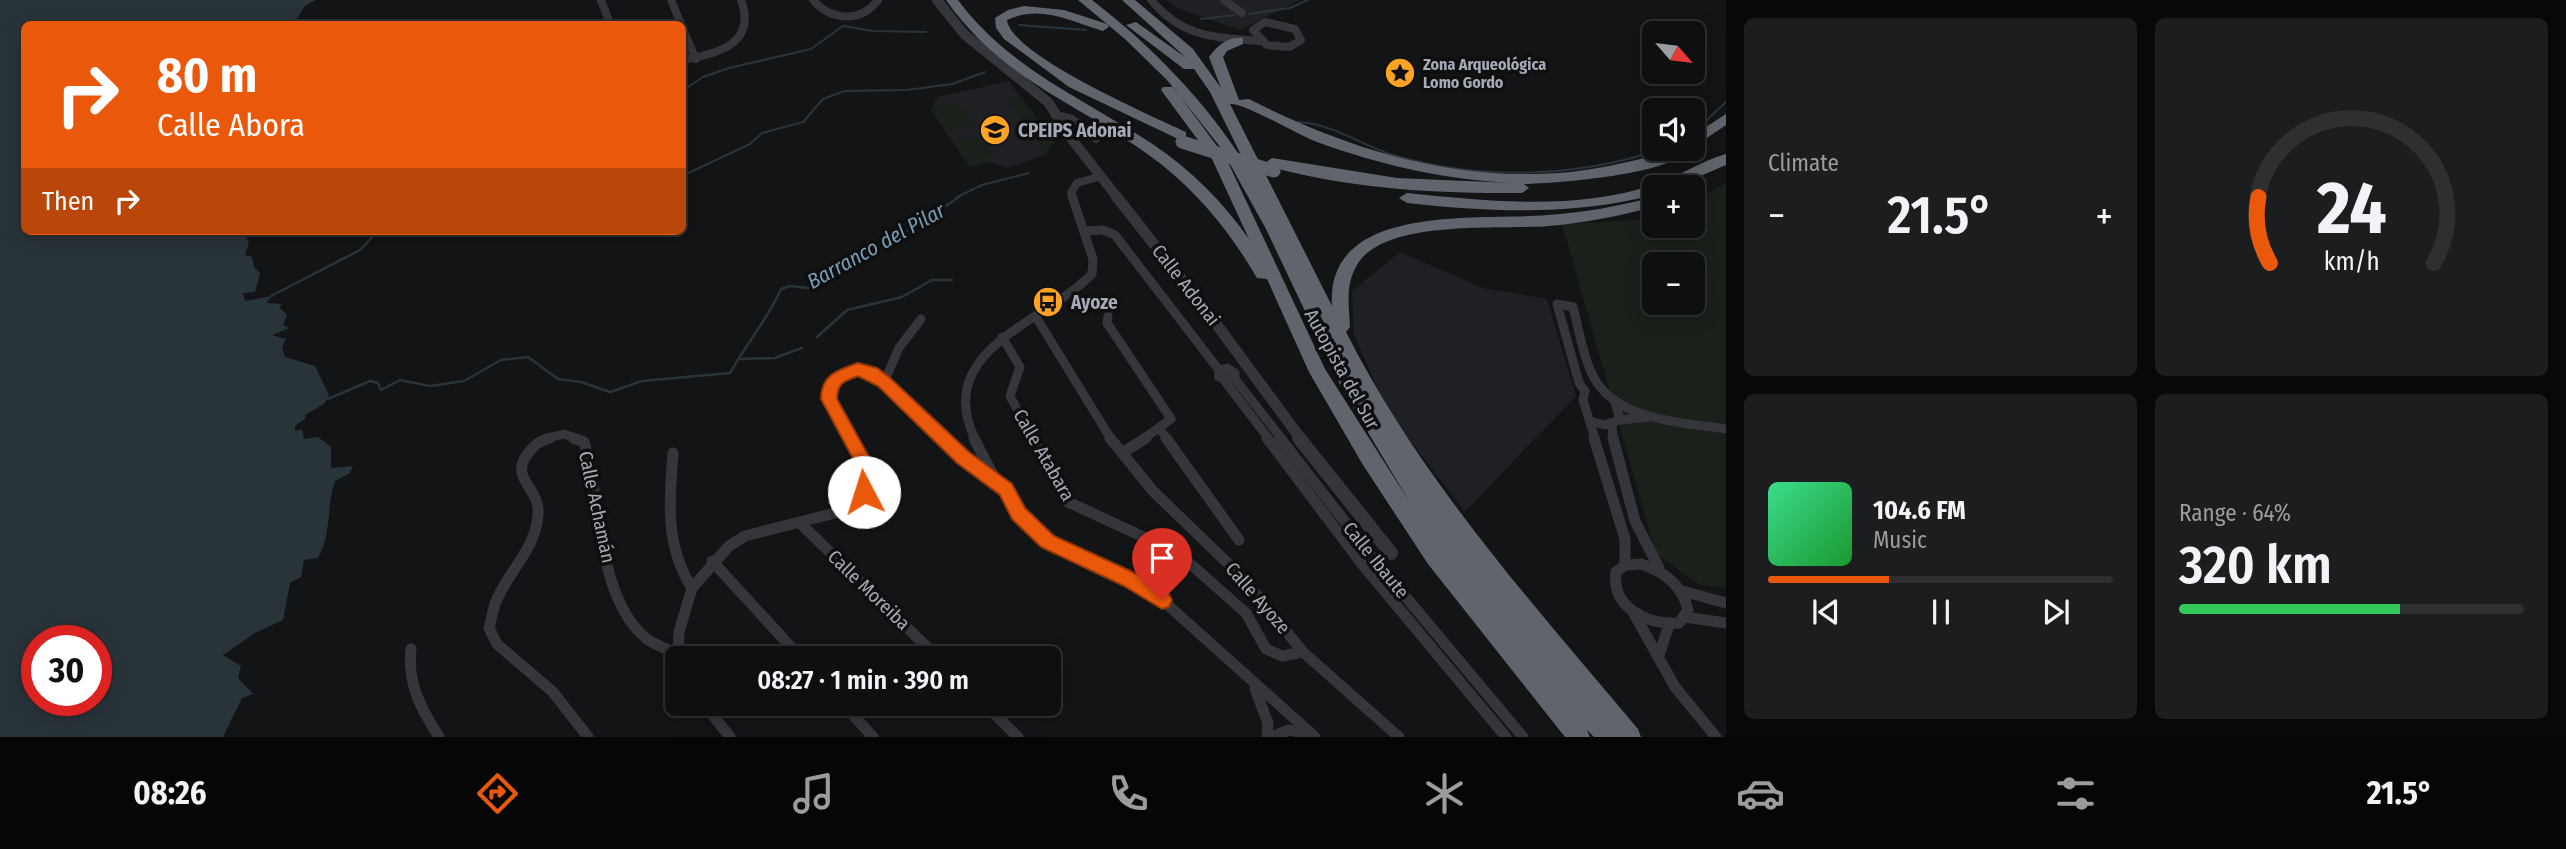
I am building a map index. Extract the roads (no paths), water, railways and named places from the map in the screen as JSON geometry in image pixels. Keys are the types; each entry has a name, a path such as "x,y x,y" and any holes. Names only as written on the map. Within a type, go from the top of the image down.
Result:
{"highway":[{"path":"952,0 970,24 1015,64 1149,148 1186,176 1253,256 1298,347 1318,372"},
{"path":"965,0 998,37 1045,74 1117,115 1269,170 1399,197 1506,207 1565,207 1642,192"},
{"name":"Autopista del Sur","path":"1068,0 1103,26 1169,91 1219,158 1318,372 1370,459 1435,557 1579,737"},
{"name":"Autopista del Sur","path":"1084,0 1143,48 1210,122 1257,197 1317,326 1365,415 1427,509 1479,581 1609,737"},
{"path":"1096,0 1189,66"},
{"path":"1128,0 1164,29 1206,74 1269,170"},
{"path":"1103,26 1056,3 1036,1 1009,8 1001,18 1002,28 1008,36 1074,84 1181,139"},
{"path":"1238,41 1218,52 1217,63 1269,170 1364,386 1489,566 1630,737"},
{"path":"1244,102 1297,129 1342,146 1451,172 1530,178 1564,177 1606,173 1654,161"},
{"path":"1705,133 1726,118"},
{"path":"1689,175 1726,159"},
{"path":"1269,170 1467,190 1540,187 1605,178 1659,161"},
{"path":"1705,179 1726,165"},
{"path":"1364,386 1345,336 1338,308 1346,271 1356,256 1371,243 1416,225 1592,216 1642,205"}],"street":[{"path":"601,0 609,21"},
{"path":"671,0 680,21"},
{"path":"686,60 718,52 745,32 748,16 741,0"},
{"path":"813,0 824,12 839,16 858,15 876,4"},
{"name":"Calle Adonai","path":"937,0 964,34 1048,102 1101,176 1209,314 1328,477 1391,553"},
{"path":"1153,0 1185,24 1207,34 1230,36 1254,30 1265,22 1286,24 1300,34 1301,40 1289,48 1268,46 1259,41 1214,39 1191,33 1180,27 1153,0"},
{"path":"1224,0 1242,13"},
{"path":"1254,30 1259,41"},
{"path":"686,36 695,59"},
{"path":"1056,115 1072,119 1096,139"},
{"path":"1101,176 1072,187 1071,193 1093,259 1092,274 1074,293 988,346 967,382 965,403 970,429 1018,513 1048,541 1149,591 1314,737"},
{"name":"Calle Ibaute","path":"1085,231 1102,230 1115,235 1328,510 1362,564 1506,737"},
{"path":"1625,565 1625,539 1583,400 1585,391 1579,383 1557,304 1573,307 1592,373 1602,391 1620,410 1614,444 1642,542 1649,558 1682,591 1688,610 1685,617"},
{"path":"1108,316 1107,323 1169,415 1170,423 1122,453"},
{"name":"Calle Ayoze","path":"1037,317 1122,453 1184,524 1244,579 1303,652 1399,737"},
{"path":"884,382 906,334 921,319"},
{"name":"Calle Atabara","path":"1002,337 1020,367 1010,396 1066,501 1178,553 1246,613 1266,649 1282,656 1303,652"},
{"path":"679,646 685,608 692,588 712,561 745,536 843,511 864,492 865,464 829,399 829,388 838,376 858,370 871,373 884,382 963,457 1006,489"},
{"path":"1585,391 1602,391"},
{"path":"1614,401 1653,416 1726,429"},
{"path":"1590,421 1616,422 1653,416"},
{"name":"Calle Ayoze","path":"1160,429 1239,540"},
{"name":"Calle Achamán","path":"588,737 553,692 497,644 489,628 497,598 536,534 539,511 535,495 520,472 521,462 538,441 564,433 584,443 620,607 646,642 665,650"},
{"path":"673,453 669,505 672,544 682,575 692,588"},
{"name":"Calle Ibaute","path":"1328,510 1374,559 1523,737"},
{"name":"Calle Moreiba","path":"800,523 925,646"},
{"path":"1362,564 1374,559"},
{"path":"712,561 790,646"},
{"path":"1664,573 1641,564 1625,565 1616,572 1614,581 1623,601 1632,611 1691,710 1716,737"},
{"path":"1682,591 1726,603"},
{"path":"1632,611 1644,619 1669,625 1685,617 1726,623"},
{"path":"1658,656 1669,625"},
{"path":"411,649 407,666 412,689 439,737"},
{"path":"1250,680 1262,701 1269,737 1278,732 1299,730 1314,737"},
{"path":"713,716 730,737"},
{"path":"854,716 873,737"},
{"path":"996,716 1018,737"}],"waterway":[{"path":"1249,14 1290,8 1308,0"},
{"path":"1201,19 1235,15"},
{"path":"1019,25 1086,30"},
{"path":"686,88 703,77 729,68 811,49 843,26 873,31 926,32"},
{"path":"686,174 750,144 762,133 803,122 823,99 845,91 907,90 952,84 985,72"},
{"name":"Barranco del Pilar","path":"1705,122 1726,102"},
{"name":"Barranco del Pilar","path":"1298,122 1335,131 1393,155 1460,169 1528,173 1596,166 1642,155"},
{"name":"Barranco del Pilar","path":"957,197 982,185 1029,173"},
{"name":"Barranco del Pilar","path":"328,399 370,381 378,383 381,390 400,380 430,386 464,381 501,360 528,357 558,379 581,382 610,392 642,381 730,373 781,289 790,286 809,288 833,268 922,223 960,196"},
{"path":"271,296 360,250 374,235"},
{"path":"817,337 847,310 902,297 932,280 952,280"},
{"path":"741,359 775,358 802,348"}],"place":[{"name":"Zona Arqueológica Lomo Gordo","path":"1400,73"},
{"name":"CPEIPS Adonai","path":"995,130"},
{"name":"Ayoze","path":"1048,302"}]}
